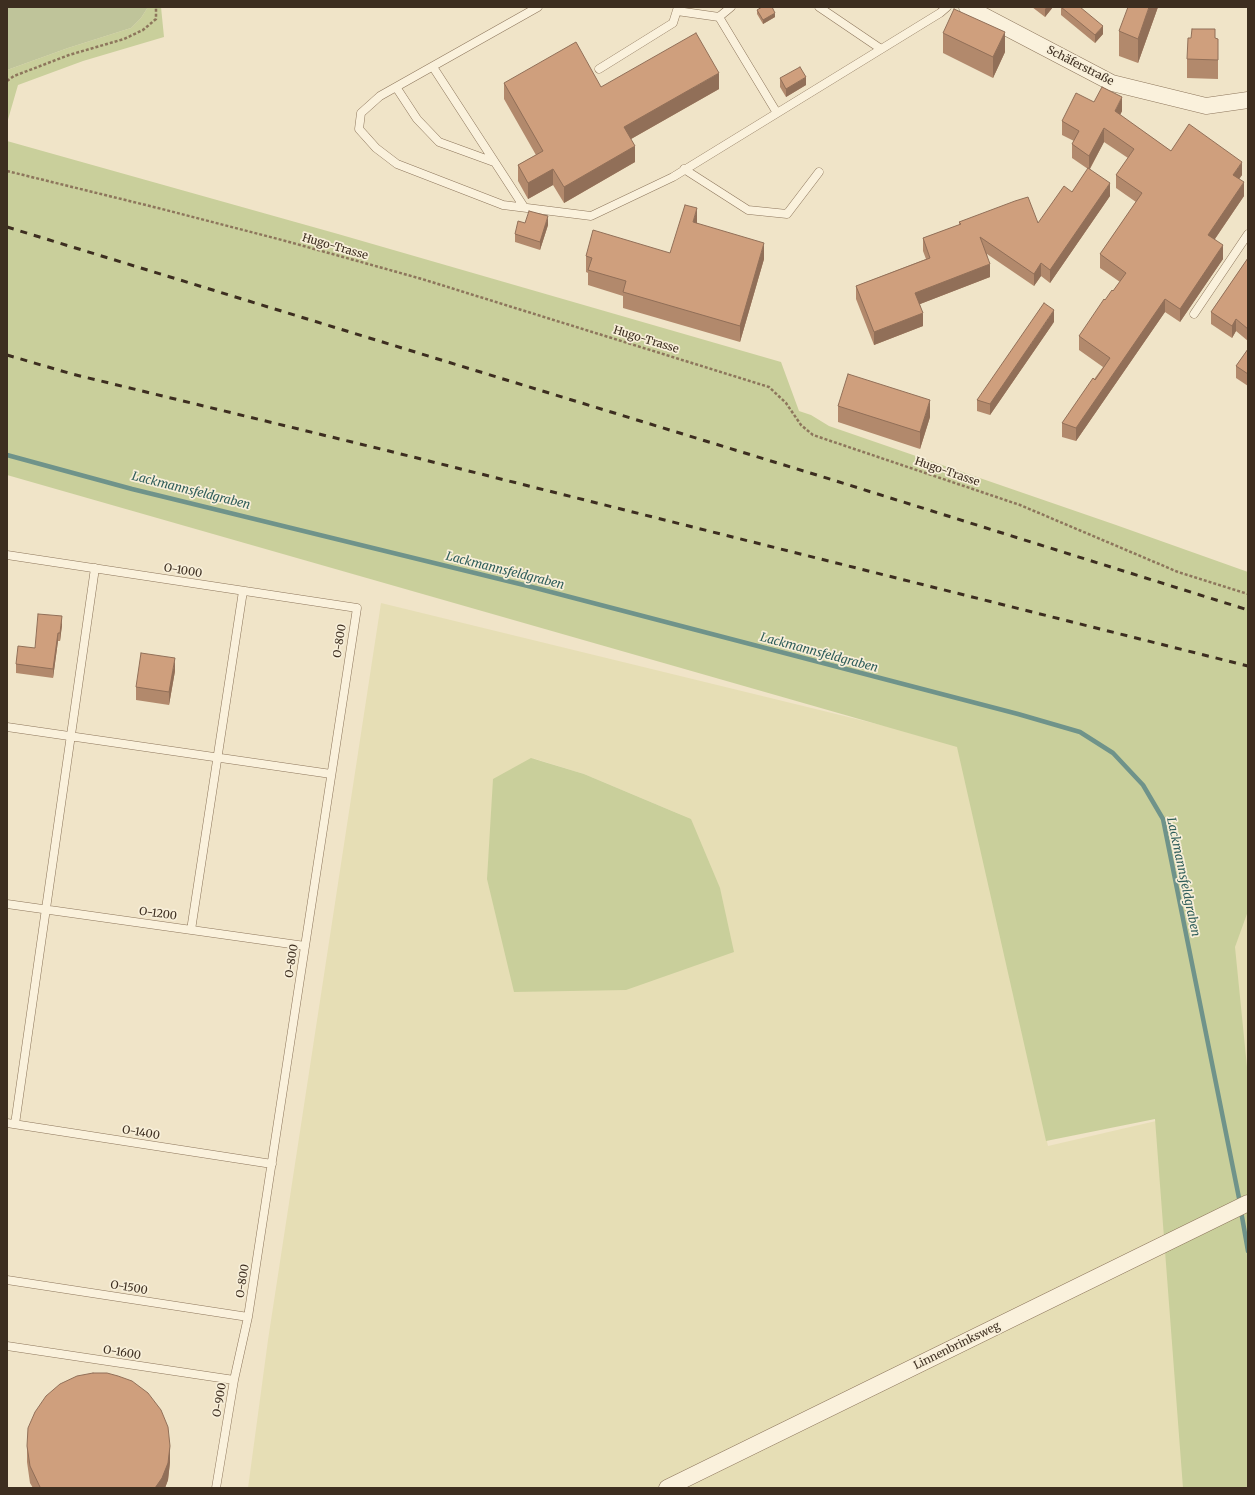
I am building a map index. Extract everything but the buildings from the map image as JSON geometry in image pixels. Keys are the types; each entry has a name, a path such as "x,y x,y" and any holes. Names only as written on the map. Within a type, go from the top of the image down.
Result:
{"street":[{"name":"Schäferstraße","path":"967,7 1112,84 1206,106 1248,100"},
{"name":"Linnenbrinksweg","path":"666,1488 1248,1204"}],"lane":[{"path":"538,7 380,96 361,113 359,129 376,148 397,164 503,205 591,216 673,177 940,13 947,7"},
{"path":"719,17 731,7"},
{"path":"819,7 881,49"},
{"path":"599,69 673,23 677,9 719,17 777,113"},
{"path":"433,66 524,208"},
{"path":"396,87 417,119 439,142 494,162"},
{"path":"684,169 748,210 787,214 819,172"},
{"path":"1194,314 1248,234"},
{"name":"O-1000","path":"7,555 357,608"},
{"path":"11,1124 47,910 95,568"},
{"path":"192,930 243,591"},
{"name":"O-800","path":"248,1317 357,608"},
{"path":"7,727 331,774"},
{"name":"O-1200","path":"7,904 305,946"},
{"name":"O-1400","path":"11,1124 272,1164"},
{"name":"O-1500","path":"7,1280 248,1317"},
{"name":"O-900","path":"216,1488 234,1380 248,1317"},
{"name":"O-1600","path":"7,1346 234,1380"}],"path":[{"path":"7,81 14,76 69,55 124,39 143,30 156,19 156,7"},
{"name":"Hugo-Trasse","path":"7,171 202,219 422,279 769,387 786,403 801,425 813,435 1020,505 1178,572 1248,594"}],"shaded area":[{"path":"381,603 959,744 1048,1146 1169,1118 1205,1488 248,1488 268,1340","holes":["532,758 584,774 691,819"]},
{"path":"1248,886 1248,1095 1233,964 1235,910"}],"green space":[{"path":"7,7 148,7 141,18 131,28 68,48 7,70"},
{"path":"148,7 161,7 164,37 83,61 18,85 7,123 7,70 68,48 131,28 141,18"},
{"path":"7,141 338,234 781,362 799,411 811,415 829,426 1248,572 1248,911 1235,947 1248,1077 1248,1488 1183,1488 1155,1119 1046,1141 957,747 7,475"},
{"path":"531,758 584,774 691,819 720,888 734,952 626,990 514,992 487,879 493,779"}],"waterway":[{"name":"Lackmannsfeldgraben","path":"7,455 132,489 528,586 1018,714 1080,732 1113,753 1143,785 1163,819 1240,1203"},
{"name":"Lackmannsfeldgraben","path":"1241,1211 1248,1251"}],"railway":[{"path":"7,227 833,480 1248,610"},
{"path":"7,355 72,374 389,451 1248,666"}]}
